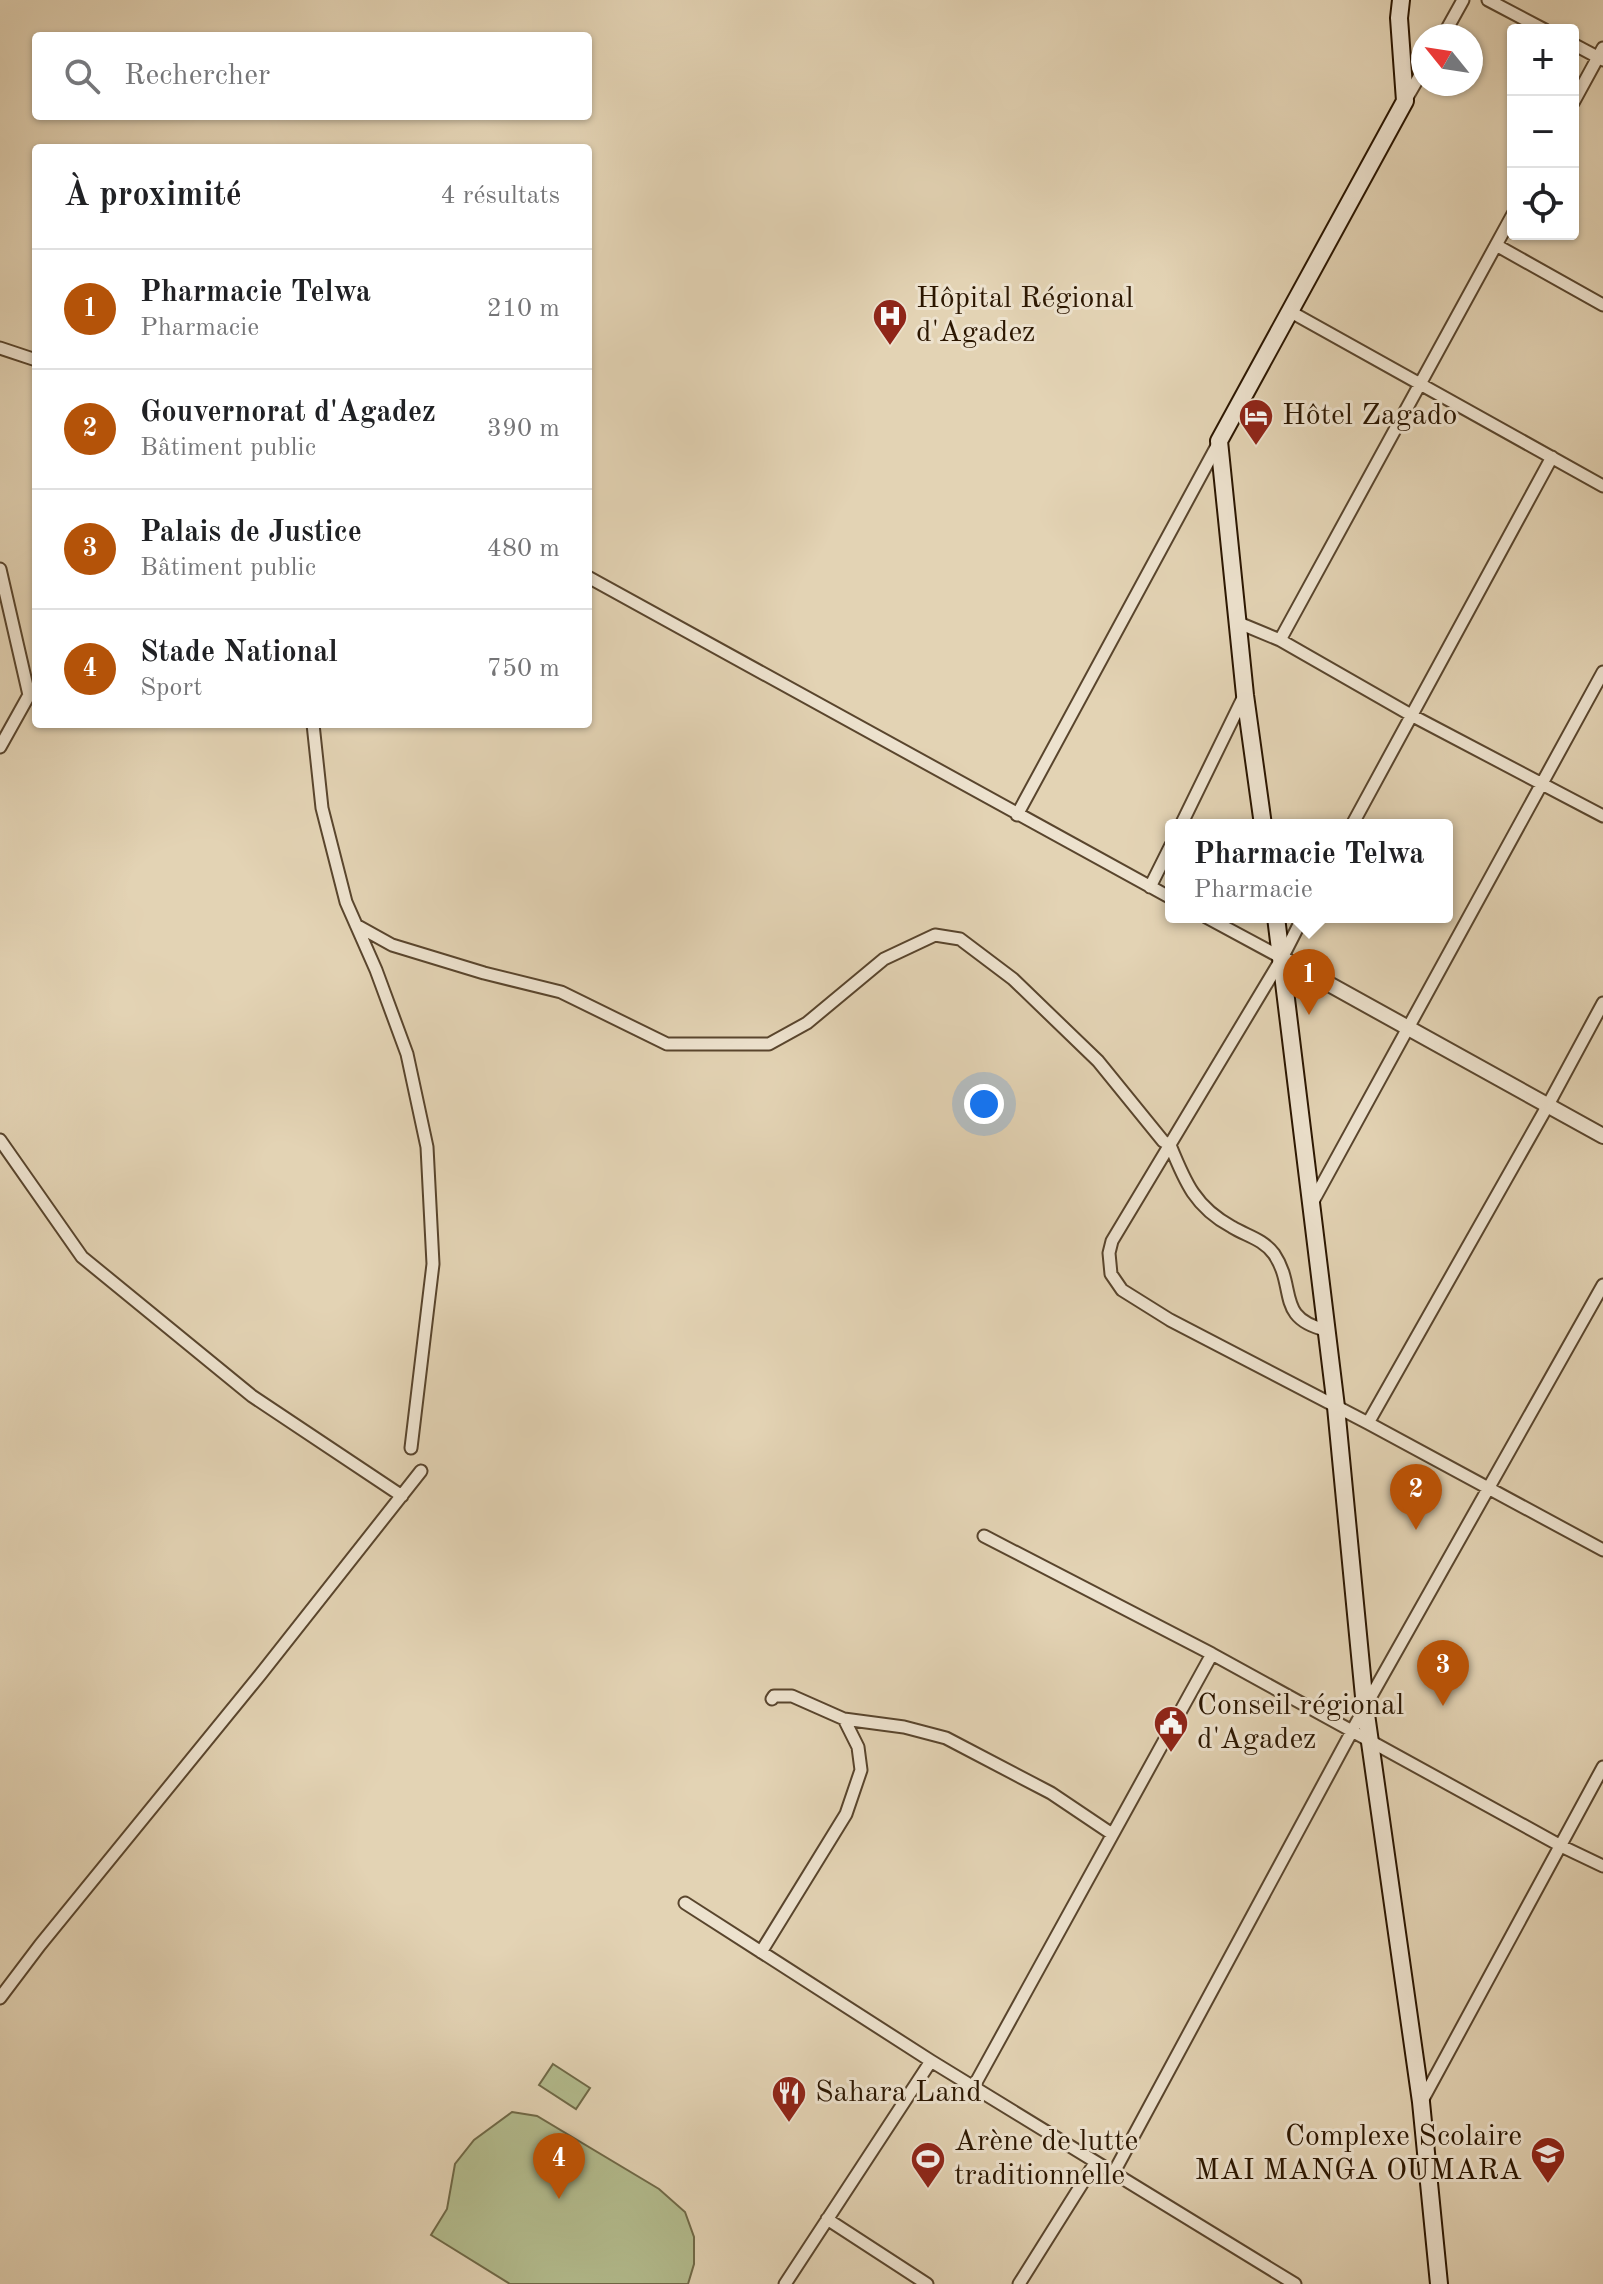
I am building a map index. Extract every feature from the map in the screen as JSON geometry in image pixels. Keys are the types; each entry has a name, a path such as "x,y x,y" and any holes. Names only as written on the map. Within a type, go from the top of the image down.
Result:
{"main road":[{"path":"1262,819 1245,695 1219,441 1405,101 1399,18 1401,0"},
{"path":"1277,923 1336,1407 1365,1707 1421,2102 1439,2284"}],"street":[{"path":"1450,24 1463,0"},
{"path":"1488,0 1534,24"},
{"path":"1577,96 1601,55 1579,46"},
{"path":"1405,101 1411,91"},
{"path":"1280,640 1507,225"},
{"path":"1496,245 1603,305"},
{"path":"1291,312 1603,486"},
{"path":"0,348 32,359"},
{"path":"1017,815 1219,441"},
{"path":"1355,819 1552,457"},
{"path":"0,569 29,695 0,747"},
{"path":"592,579 1165,895"},
{"path":"1239,623 1280,640 1411,715 1603,816"},
{"path":"1311,1205 1603,672"},
{"path":"1184,819 1245,695"},
{"path":"313,728 322,808 346,902 407,1054 427,1147 433,1264 411,1448"},
{"path":"1150,887 1165,857"},
{"path":"1217,923 1603,1136"},
{"path":"1300,923 1112,1241 1109,1253 1111,1274 1122,1290 1170,1320 1603,1550"},
{"path":"356,925 392,945 561,992 667,1044 769,1044 807,1023 884,959 935,935 960,939 1013,979 1098,1061 1163,1141 1170,1145 1193,1195 1205,1209 1261,1241 1271,1251 1297,1318 1308,1326 1326,1330"},
{"path":"1368,1423 1603,1003"},
{"path":"0,1140 82,1257 252,1396 402,1496"},
{"path":"1113,2174 1365,1707 1603,1285"},
{"path":"0,1998 421,1471"},
{"path":"984,1536 1212,1654 1561,1846 1603,1866"},
{"path":"974,2086 1212,1654"},
{"path":"772,1699 774,1696 792,1696 844,1719 904,1727 946,1738 1051,1793 1112,1834"},
{"path":"761,1952 846,1814 861,1770 858,1747 844,1719"},
{"path":"1421,2102 1603,1767"},
{"path":"685,1903 931,2061 1293,2283"},
{"path":"785,2284 931,2061"},
{"path":"1019,2284 1095,2163"},
{"path":"827,2219 927,2284"}],"green space":[{"path":"553,2064 590,2088 576,2109 539,2085"},
{"path":"512,2112 537,2116 659,2189 685,2212 694,2237 694,2264 688,2284 510,2284 431,2235 447,2209 455,2164 474,2140"}],"place":[{"name":"Hôpital Régional d'Agadez","path":"890,347"},
{"name":"Hôtel Zagado","path":"1256,447"},
{"name":"Pharmacie Telwa","path":"1309,1015"},
{"name":"Gouvernorat d'Agadez","path":"1416,1530"},
{"name":"Palais de Justice","path":"1443,1706"},
{"name":"Conseil régional d'Agadez","path":"1171,1754"},
{"name":"Sahara Land","path":"789,2124"},
{"name":"Complexe Scolaire MAI MANGA OUMARA","path":"1548,2185"},
{"name":"Arène de lutte traditionnelle","path":"928,2190"},
{"name":"Stade National","path":"559,2199"}]}
